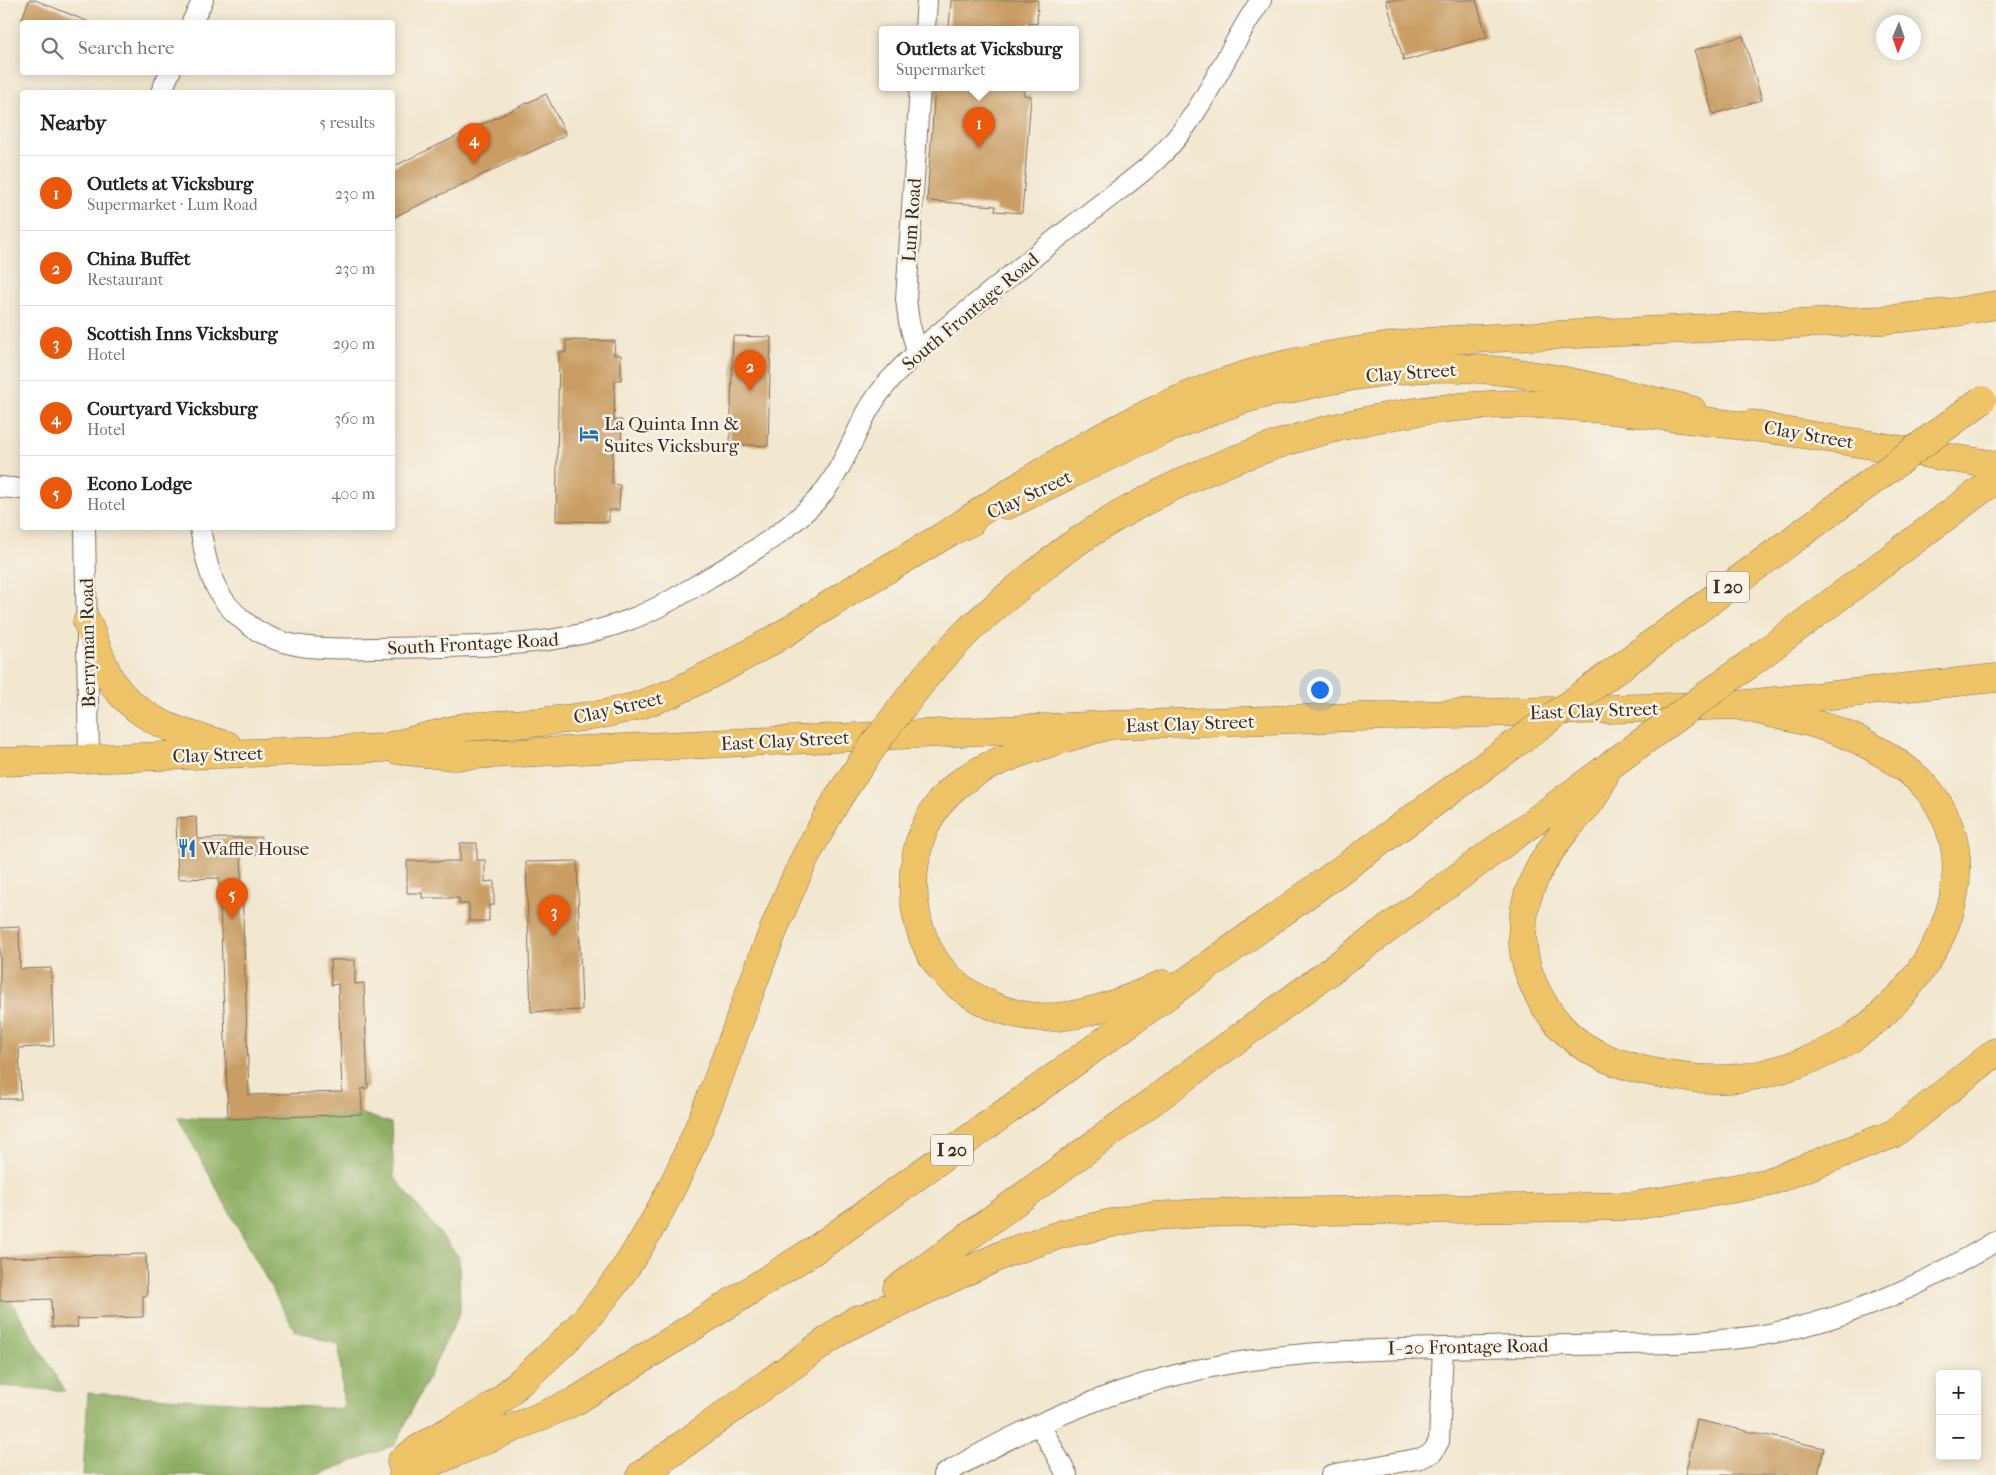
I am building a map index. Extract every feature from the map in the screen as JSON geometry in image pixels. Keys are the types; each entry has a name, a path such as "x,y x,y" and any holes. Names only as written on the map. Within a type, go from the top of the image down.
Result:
{"main road":[{"path":"950,532 1032,476 1108,432 1174,402 1242,376 1327,356 1395,345 1450,340 1883,320 1956,312 1996,305"},
{"name":"Clay Street","path":"89,758 383,748 464,727 541,722 599,715 637,706 673,693 777,638 857,586 950,532 1120,450 1246,398 1331,379 1388,372 1461,368 1528,374 1585,385 1777,430 1996,465"},
{"name":"I 20","path":"403,1475 574,1402 803,1257 1471,776 1989,395"},
{"path":"385,1475 405,1459 494,1406 572,1334 615,1284 646,1238 673,1188 707,1111 768,946 799,870 838,798 880,736 927,676 968,631 1067,548 1118,516 1196,476 1260,450 1335,428 1385,416 1454,407 1527,404 1579,406 1777,430"},
{"path":"642,1475 1748,666 1996,479"},
{"path":"86,622 114,684 131,704 152,719 191,736 255,752"},
{"name":"East Clay Street","path":"383,748 453,756 1110,725 1736,705 1996,678"},
{"path":"1615,762 1591,801 1550,851 1526,901 1522,941 1524,962 1534,987 1548,1012 1567,1033 1583,1046 1606,1059 1638,1070 1670,1076 1740,1078 1783,1068 1817,1057 1849,1041 1875,1020 1902,994 1941,939 1950,915 1955,889 1957,866 1954,844 1944,815 1929,790 1900,765 1867,744 1826,728 1736,705"},
{"path":"1110,725 1020,754 978,771 956,786 942,800 924,828 916,852 913,882 916,909 923,938 934,960 954,981 977,998 1006,1011 1040,1017 1081,1013 1124,1001 1210,964"},
{"path":"0,762 89,758"},
{"path":"842,1329 1006,1253 1062,1234 1139,1218 1204,1213 1634,1206 1766,1183 1893,1134 1996,1052"}],"street":[{"path":"193,20 203,0"},
{"path":"925,26 927,0"},
{"name":"South Frontage Road","path":"201,530 217,589 232,611 255,630 290,645 340,649 545,642 585,634 634,619 747,555 777,534 816,501 827,488 872,405 897,373 918,352 1007,278 1158,158 1197,112 1226,56 1261,0"},
{"path":"162,90 169,75"},
{"name":"Lum Road","path":"918,352 909,322 906,299 920,91"},
{"path":"0,487 20,488"},
{"name":"Berryman Road","path":"85,530 89,758"},
{"name":"I- 20 Frontage Road","path":"943,1475 970,1459 1086,1403 1182,1373 1238,1362 1308,1353 1385,1348 1677,1343 1723,1340 1768,1334 1825,1320 1878,1302 1966,1259 1996,1241"},
{"path":"1331,1475 1421,1458 1434,1452 1439,1440 1442,1348"},
{"path":"1040,1425 1067,1475"}],"green space":[{"path":"362,1114 391,1123 394,1177 459,1257 460,1313 395,1445 317,1475 83,1475 88,1393 344,1409 339,1345 295,1331 178,1118 228,1119"},
{"path":"0,1301 11,1301 65,1391 0,1386"}],"building":[{"path":"29,0 35,0 84,20 25,20 22,19"},
{"path":"951,0 1038,0 1037,24 1029,23 1028,26 949,26"},
{"path":"1386,0 1476,0 1487,37 1404,61"},
{"path":"1743,36 1762,100 1713,114 1694,50"},
{"path":"935,91 1024,91 1024,95 1031,96 1022,213 995,211 996,206 927,201"},
{"path":"546,94 566,135 395,217 395,166"},
{"path":"733,336 771,337 768,446 730,444"},
{"name":"La Quinta Inn & Suites Vicksburg","path":"566,340 615,341 614,355 621,355 621,380 615,380 614,420 622,420 621,447 613,447 612,484 620,485 619,510 609,510 609,522 556,521 559,352 566,352"},
{"path":"196,817 197,839 261,837 261,854 241,854 249,1095 342,1092 338,984 331,985 330,960 355,960 355,984 364,983 368,1088 361,1089 362,1114 228,1119 219,878 178,879 176,818"},
{"path":"460,843 477,843 477,860 485,860 485,882 494,881 494,905 489,905 489,921 469,921 469,904 459,904 459,898 422,898 422,893 407,893 407,861 460,861"},
{"path":"577,861 582,1010 531,1012 526,862"},
{"path":"19,927 20,969 51,968 54,1046 19,1048 21,1099 0,1099 0,928"},
{"path":"146,1254 147,1296 143,1296 143,1317 77,1319 78,1327 52,1327 51,1299 0,1301 0,1258"},
{"path":"1697,1420 1824,1448 1818,1475 1685,1475"}],"place":[{"name":"Outlets at Vicksburg","path":"979,148"},
{"name":"Courtyard Vicksburg","path":"474,164"},
{"name":"China Buffet","path":"750,391"},
{"name":"La Quinta Inn & Suites Vicksburg","path":"589,434"},
{"name":"Waffle House","path":"187,848"},
{"name":"Econo Lodge","path":"232,919"},
{"name":"Scottish Inns Vicksburg","path":"554,936"}]}
